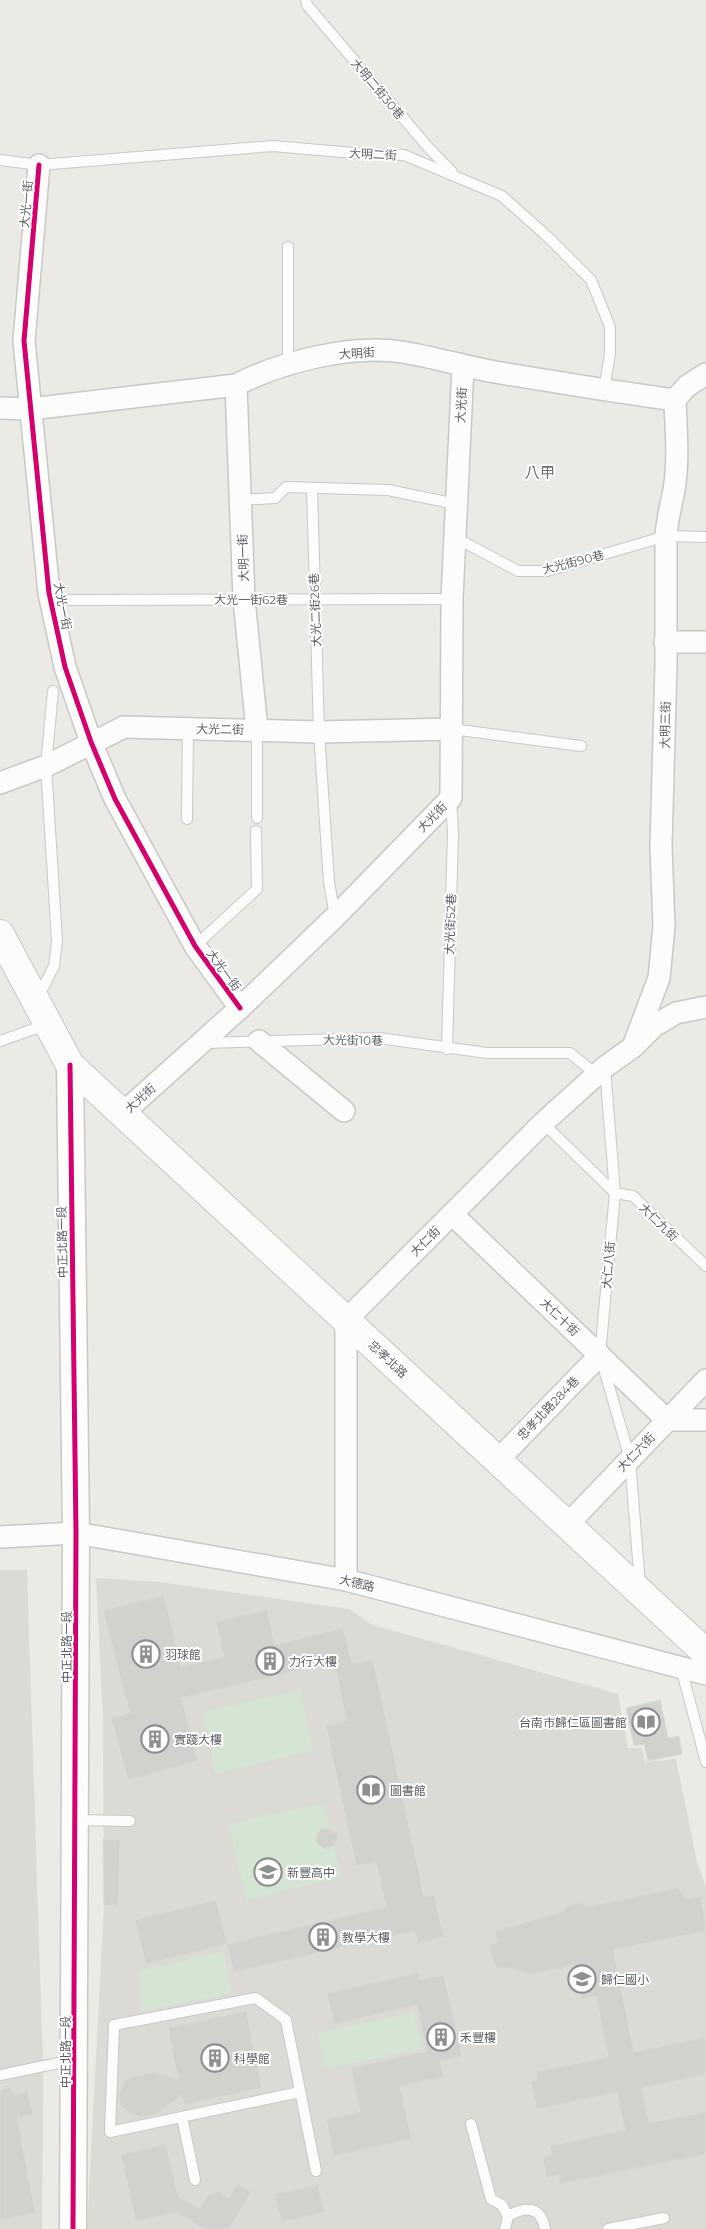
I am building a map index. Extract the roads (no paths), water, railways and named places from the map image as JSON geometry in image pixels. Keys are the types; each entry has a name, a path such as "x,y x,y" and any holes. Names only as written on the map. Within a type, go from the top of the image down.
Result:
{"main road":[{"name":"中正北路一段","path":"0,934 70,1065"},
{"name":"忠孝北路","path":"70,1065 706,1653"}],"street":[{"name":"大光一街","path":"39,165 24,341 50,600 65,667 91,742 115,799 195,946 240,1008"},
{"name":"大明街","path":"0,408 30,409 236,385 258,374 288,364 354,352 401,352 463,366 604,391 675,400"},
{"name":"大光街","path":"122,1114 240,1008 336,917 451,798 452,599 463,366"},
{"path":"675,400 688,386 706,374"},
{"name":"大明一街","path":"236,385 244,600 257,730"},
{"name":"大明三街","path":"633,1047 659,978 664,926 661,846 666,536 667,520 674,490 677,450 675,400"},
{"path":"665,642 706,642"},
{"name":"大光二街","path":"0,783 46,766 124,727 319,732 452,728"},
{"name":"大仁街","path":"346,1320 543,1123 601,1071 633,1047 654,1026 676,1014 706,1007"},
{"path":"259,1041 344,1112"},
{"name":"中正北路一段","path":"70,1065 76,1534 74,2229"},
{"name":"大仁十街","path":"452,1214 667,1420"},
{"path":"346,1320 346,1580"},
{"name":"忠孝北路284巷","path":"497,1461 600,1355"},
{"name":"大仁六街","path":"567,1525 706,1380"},
{"path":"667,1420 706,1420"},
{"name":"大德路","path":"0,1538 76,1534 346,1580 706,1674"}],"lane":[{"name":"大明二街30巷","path":"306,0 313,13 427,146 455,175"},
{"name":"大明二街","path":"0,160 39,165 272,146 404,155 502,196 549,238 591,280 610,327 610,353 604,391"},
{"path":"288,247 288,364"},
{"path":"240,500 275,498 286,487 388,490 456,504"},
{"name":"大光二街26巷","path":"312,488 319,732 329,882 336,917"},
{"name":"大光街90巷","path":"456,538 518,571 547,571 666,536 706,537"},
{"name":"大光一街62巷","path":"50,600 452,599"},
{"path":"0,1041 43,1012 54,966 57,941 46,766 53,691"},
{"path":"452,728 582,746"},
{"path":"187,819 188,729"},
{"path":"257,730 257,818"},
{"name":"大光街52巷","path":"447,1049 453,833 451,798"},
{"path":"195,946 257,889 256,831"},
{"name":"大光街10巷","path":"201,1043 378,1038 447,1049 488,1053 570,1054 601,1071"},
{"name":"大仁八街","path":"601,1071 615,1193 600,1355 630,1459 640,1590"},
{"name":"大仁九街","path":"543,1123 615,1193 632,1196 706,1266"},
{"path":"681,1668 706,1762"},
{"path":"76,1820 130,1821"},
{"path":"300,2092 110,2132 114,2025 256,1998 286,2020 316,2170"},
{"path":"0,2074 74,2060"},
{"path":"182,2117 194,2180"},
{"path":"472,2124 491,2199 502,2205 508,2216 505,2229"},
{"path":"508,2216 521,2208 534,2210 543,2219 545,2229"},
{"path":"608,2229 664,2218"}],"place":[{"name":"羽球館","path":"146,1654"},
{"name":"力行大樓","path":"270,1661"},
{"name":"台南市歸仁區圖書館","path":"646,1722"},
{"name":"實踐大樓","path":"155,1739"},
{"name":"圖書館","path":"371,1790"},
{"name":"新豐高中","path":"268,1872"},
{"name":"教學大樓","path":"323,1937"},
{"name":"歸仁國小","path":"582,1979"},
{"name":"禾豐樓","path":"441,2037"},
{"name":"科學館","path":"215,2058"}],"district":[{"name":"八甲","path":"540,472"}]}
